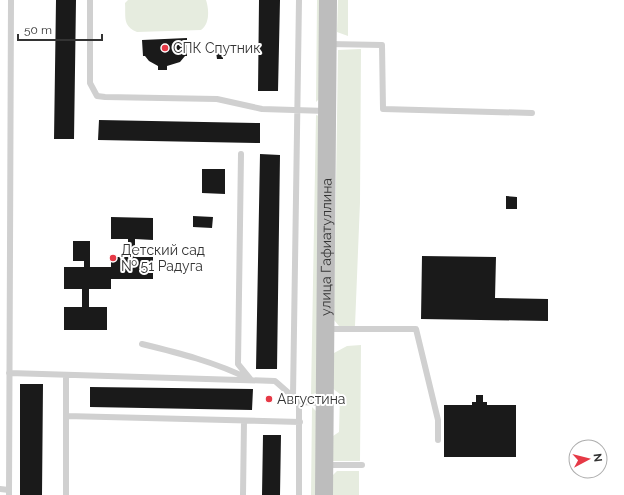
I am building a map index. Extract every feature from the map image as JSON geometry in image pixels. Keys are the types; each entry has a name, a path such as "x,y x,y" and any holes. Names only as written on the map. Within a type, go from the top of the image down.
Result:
{"street":[{"name":"улица Гафиатуллина","path":"324,495 328,0"}],"lane":[{"path":"0,490 9,492 11,0"},
{"path":"90,0 90,83 97,96 217,99 262,109 327,111"},
{"path":"293,396 299,0"},
{"path":"328,44 382,45 383,109 532,112"},
{"path":"241,154 238,364 251,380"},
{"path":"325,329 416,329 438,420 438,440"},
{"path":"142,344 189,356 235,372 251,380"},
{"path":"9,372 275,381 299,402 299,495"},
{"path":"66,375 66,495"},
{"path":"299,402 324,403"},
{"path":"66,416 300,422"},
{"path":"243,495 244,421"},
{"path":"324,466 362,465"}],"shaded area":[{"path":"128,0 206,0 208,12 206,24 201,30 137,32 129,27 125,17 125,3"},
{"path":"317,0 323,0 322,96 316,102"},
{"path":"338,0 348,0 348,36 337,32"},
{"path":"361,49 360,202 355,326 339,326 334,320 338,50"},
{"path":"316,115 322,117 318,392 311,395"},
{"path":"361,345 360,461 333,461 333,436 339,432 340,394 332,388 334,353 347,346"},
{"path":"312,407 318,413 317,495 311,495"},
{"path":"337,471 359,471 359,495 333,495 333,475"}],"building":[{"path":"56,0 76,0 74,139 54,139"},
{"path":"259,0 280,0 278,91 258,91"},
{"name":"СПК Спутник","path":"187,38 187,56 185,56 180,62 167,66 167,70 158,70 158,66 143,56 142,40"},
{"path":"216,52 223,52 223,59 217,59"},
{"path":"99,120 260,123 260,143 98,140"},
{"path":"260,154 280,155 277,369 256,369"},
{"path":"202,169 225,169 225,194 202,193"},
{"path":"506,196 517,197 517,209 506,209"},
{"path":"193,216 213,217 212,228 193,227"},
{"path":"111,217 153,218 153,240 135,239 135,257 153,257 153,279 111,279 111,289 89,289 89,307 107,307 107,330 64,330 64,307 82,307 82,289 64,289 64,267 84,267 84,261 73,261 73,241 90,241 90,267 111,267 111,257 128,257 128,239 111,239"},
{"path":"422,256 496,257 495,298 548,299 548,321 421,319"},
{"path":"20,384 43,384 42,495 20,495"},
{"path":"90,387 253,389 252,410 90,407"},
{"path":"476,395 483,395 483,402 487,402 487,405 516,405 516,457 444,457 444,405 472,405 472,402 476,402"},
{"path":"263,435 281,435 280,495 262,495"}],"place":[{"name":"СПК Спутник","path":"165,48"},
{"name":"Детский сад № 51 Радуга","path":"113,258"},
{"name":"Августина","path":"269,399"}]}
